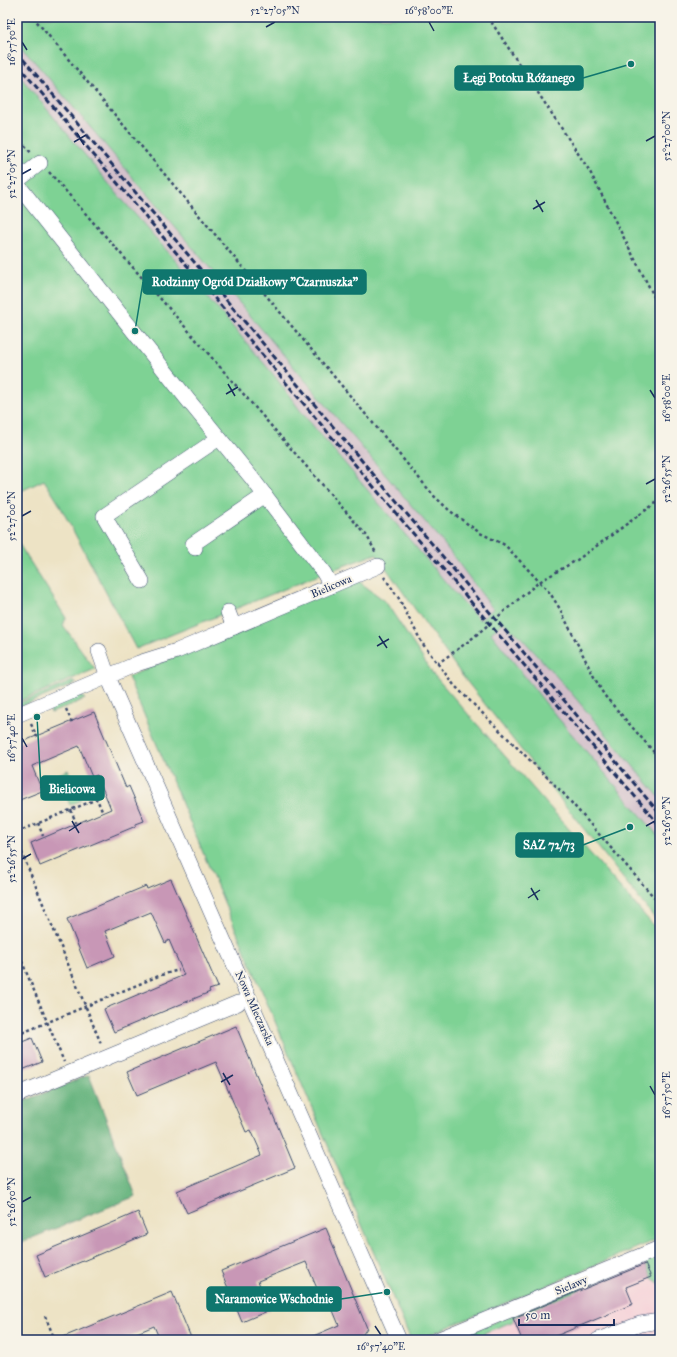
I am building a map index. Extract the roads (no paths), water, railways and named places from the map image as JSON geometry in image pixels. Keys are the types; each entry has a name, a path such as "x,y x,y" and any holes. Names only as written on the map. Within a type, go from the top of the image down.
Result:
{"street":[{"path":"17,181 40,163"},
{"path":"17,184 265,495 324,573 331,586"},
{"path":"142,581 104,516 219,438"},
{"path":"195,548 193,544 265,495"},
{"name":"Bielicowa","path":"17,715 139,663 177,651 378,566"},
{"path":"228,612 234,627"},
{"name":"Nowa Mleczarska","path":"99,651 108,676 399,1340"},
{"path":"17,1095 238,1003"},
{"name":"Sielawy","path":"437,1340 660,1248"},
{"path":"598,1340 640,1324 660,1321"}],"railway":[{"path":"17,52 660,814"},
{"path":"17,64 660,826"}],"place":[{"name":"Łęgi Potoku Różanego","path":"631,64"},
{"name":"Rodzinny Ogród Działkowy \"Czarnuszka\"","path":"135,331"},
{"name":"Bielicowa","path":"37,717"},
{"name":"SAZ 72/73","path":"630,827"},
{"name":"Naramowice Wschodnie","path":"387,1292"}]}
